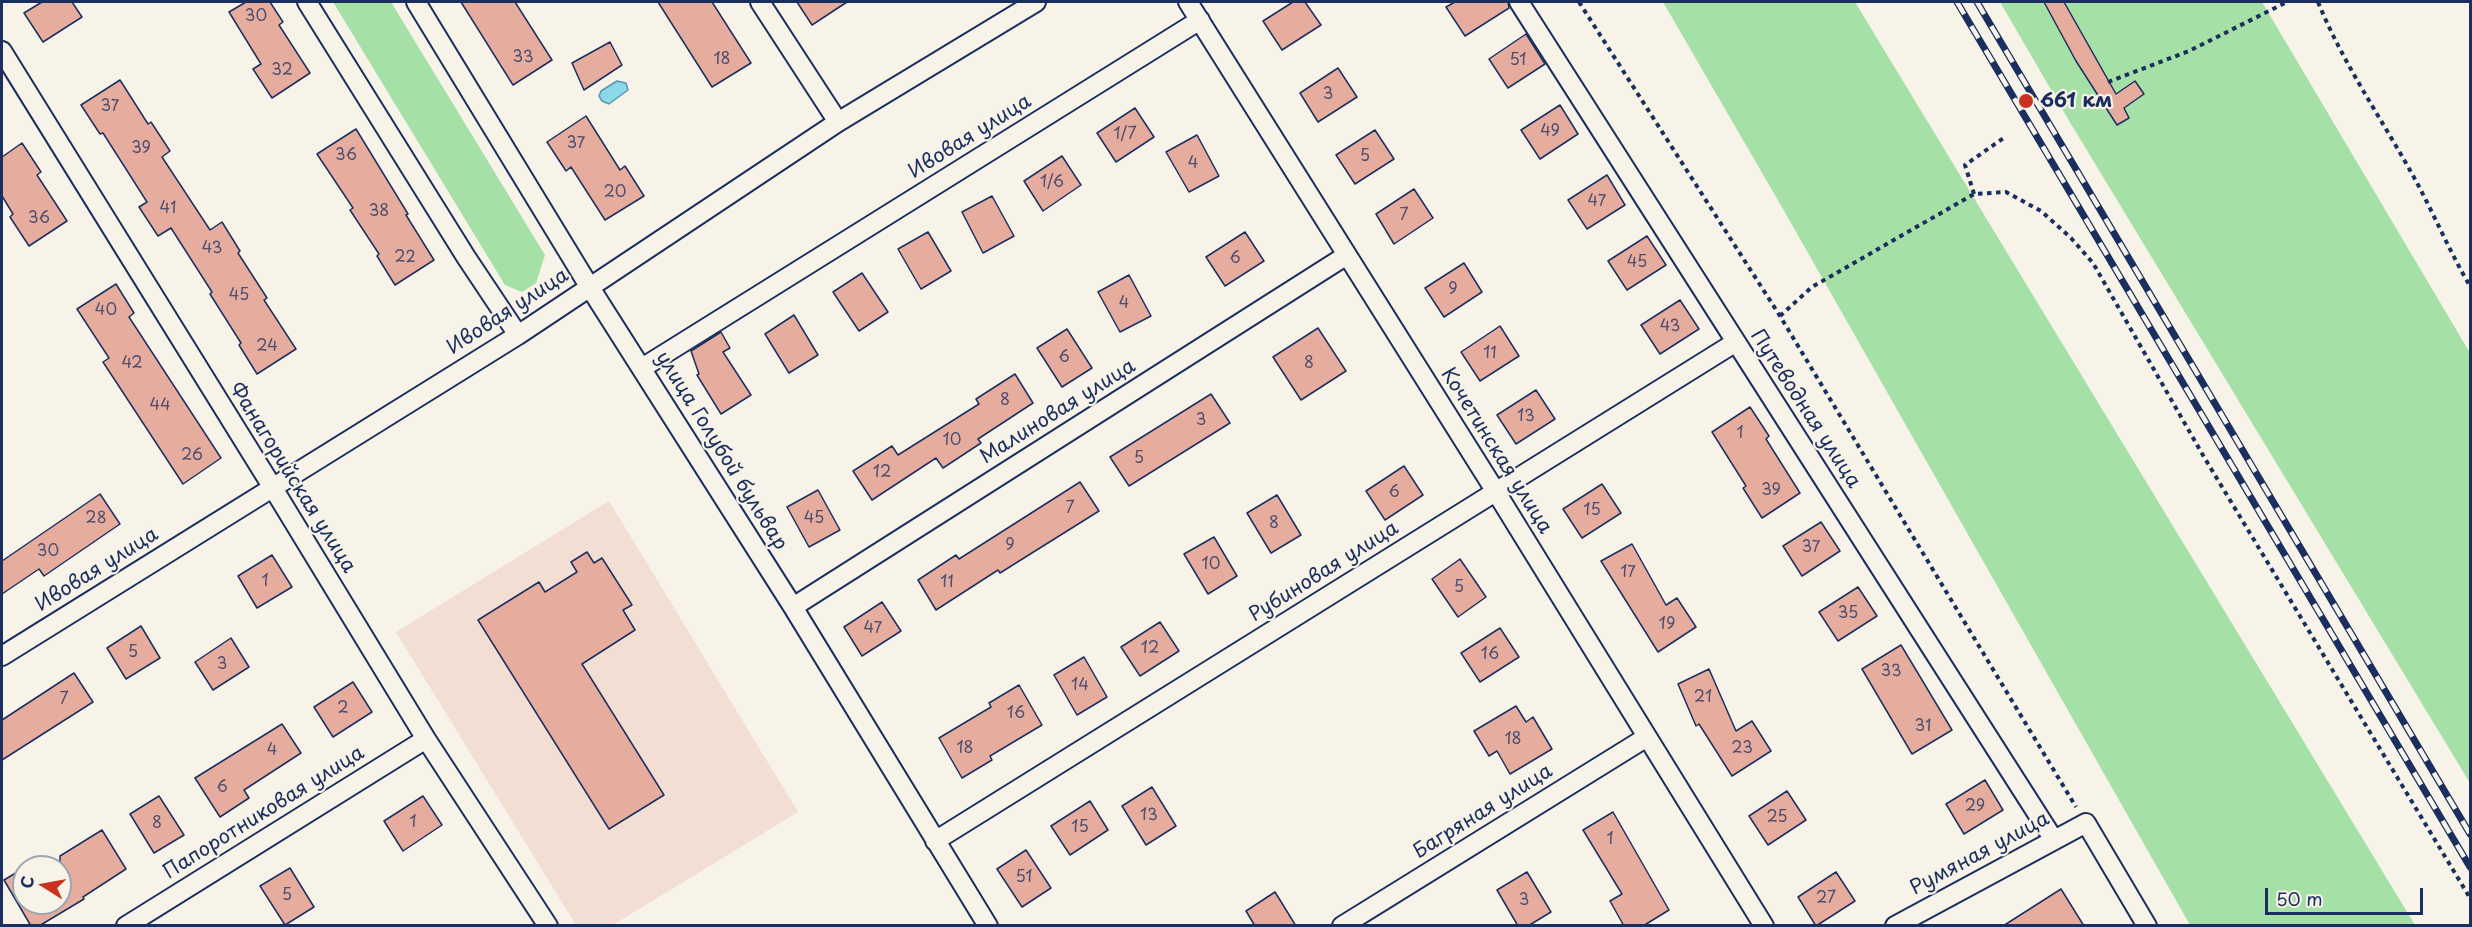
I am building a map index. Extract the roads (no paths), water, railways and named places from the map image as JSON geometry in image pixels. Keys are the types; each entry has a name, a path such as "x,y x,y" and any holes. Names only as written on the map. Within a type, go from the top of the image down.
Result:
{"street":[{"path":"307,2 466,257 518,335"},
{"name":"улица Голубой бульвар","path":"416,2 589,286 793,607 988,926"},
{"path":"760,2 837,122"},
{"name":"Ивовая улица","path":"2,656 518,335 837,122 1036,2"},
{"name":"Кочетинская улица","path":"1188,2 1496,492 1764,926"},
{"name":"Путеводная улица","path":"1519,2 2054,840"},
{"name":"Ивовая улица","path":"642,368 1200,20"},
{"name":"Фанагорийская улица","path":"2,51 426,739 548,926"},
{"name":"Малиновая улица","path":"793,607 1347,255"},
{"name":"Рубиновая улица","path":"935,841 1736,342"},
{"name":"Багряная улица","path":"1342,926 1647,737"},
{"name":"Папоротниковая улица","path":"126,926 426,739"},
{"name":"Румяная улица","path":"1895,926 2086,823 2147,926"}],"water":[{"path":"617,81 626,83 628,90 609,104 602,101 599,96 601,91"}],"railway":[{"path":"1957,2 2470,867"},
{"path":"1977,2 2470,834"}],"place":[{"name":"661 км","path":"2026,101"}]}
